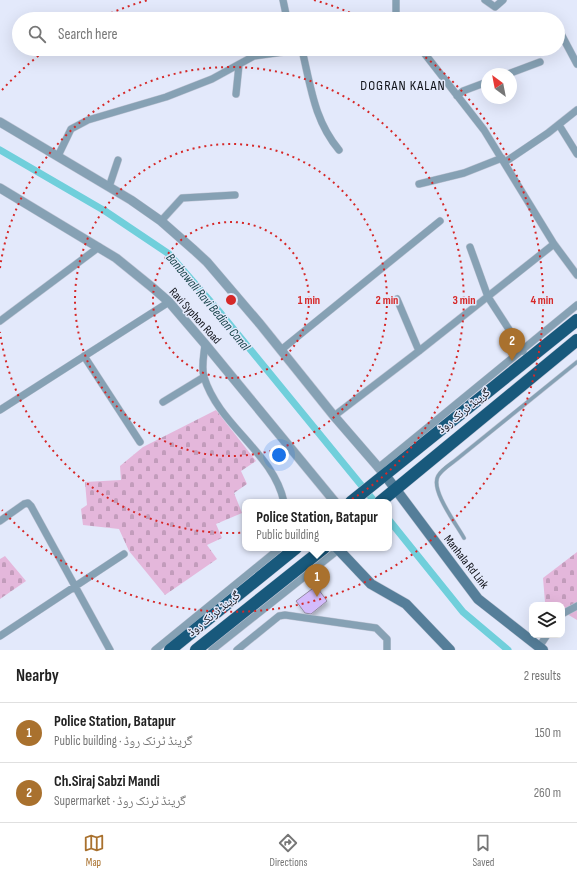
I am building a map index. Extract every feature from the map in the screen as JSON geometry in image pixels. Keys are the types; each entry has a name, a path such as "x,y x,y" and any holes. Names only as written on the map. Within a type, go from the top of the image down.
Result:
{"highway":[{"name":"گرینڈ ٹرنک روڈ","path":"354,499 381,473 577,320"},
{"name":"گرینڈ ٹرنک روڈ","path":"384,499 577,340"},
{"name":"گرینڈ ٹرنک روڈ","path":"170,650 292,551"},
{"name":"گرینڈ ٹرنک روڈ","path":"196,650 320,551"},
{"path":"274,566 285,578"}],"main road":[{"name":"Manhala Rd Link","path":"381,473 393,492 478,599 541,648"},
{"path":"340,551 371,584 406,604 450,650"}],"street":[{"path":"283,0 286,12"},
{"path":"396,0 396,12"},
{"path":"485,0 495,7 503,0"},
{"path":"565,41 577,64"},
{"path":"58,156 71,129 77,124 108,113 166,97 240,65 254,56"},
{"path":"305,56 318,114 327,135 339,150"},
{"path":"426,56 484,130 554,244 577,275"},
{"path":"517,71 540,62"},
{"path":"236,94 240,65"},
{"path":"457,96 481,84"},
{"path":"419,184 464,173 503,160 577,111"},
{"path":"0,122 109,187 161,221 207,262 381,473 577,305"},
{"path":"559,124 577,154"},
{"path":"109,187 118,160"},
{"name":"Ravi Syphon Road","path":"0,188 139,274 168,302 205,344 333,499"},
{"path":"161,221 182,198 235,195"},
{"path":"280,350 440,221"},
{"path":"334,416 554,244"},
{"path":"470,247 488,297 523,351"},
{"path":"0,321 99,248"},
{"path":"397,299 419,351"},
{"path":"0,410 168,302"},
{"path":"205,344 203,362 204,377 219,407 272,472 281,488 283,499"},
{"path":"84,356 140,442"},
{"path":"163,402 204,377"},
{"path":"0,521 24,504 28,503 31,506 76,585 110,650"},
{"path":"155,650 276,551"},
{"path":"212,650 336,551"},
{"path":"0,636 124,554"},
{"path":"565,612 577,606"},
{"path":"237,650 279,616 285,615 376,628 387,639 387,650"},
{"path":"541,648 546,638"}],"lane":[{"path":"464,538 439,496 436,482 438,476 577,362"}],"green space":[{"path":"216,410 256,461 241,471 247,484 234,493 242,513 216,524 222,538 207,545 217,559 165,595 129,551 119,529 83,525 81,509 87,505 85,482 121,480 120,466 143,447"},
{"path":"577,552 577,620 565,613 565,602 545,602 543,578"},
{"path":"5,556 26,581 0,599 0,559"}],"building":[{"path":"316,586 327,601 311,614 305,613 296,601"}],"waterway":[{"name":"Banbawali Ravi Bedian Canal","path":"0,150 105,211 169,254 218,310 373,499"},
{"name":"Banbawali Ravi Bedian Canal","path":"392,524 463,612 508,650"}],"place":[{"name":"Ch.Siraj Sabzi Mandi","path":"512,361"},
{"name":"Police Station, Batapur","path":"317,597"}],"district":[{"name":"DOGRAN KALAN","path":"403,85"}]}
